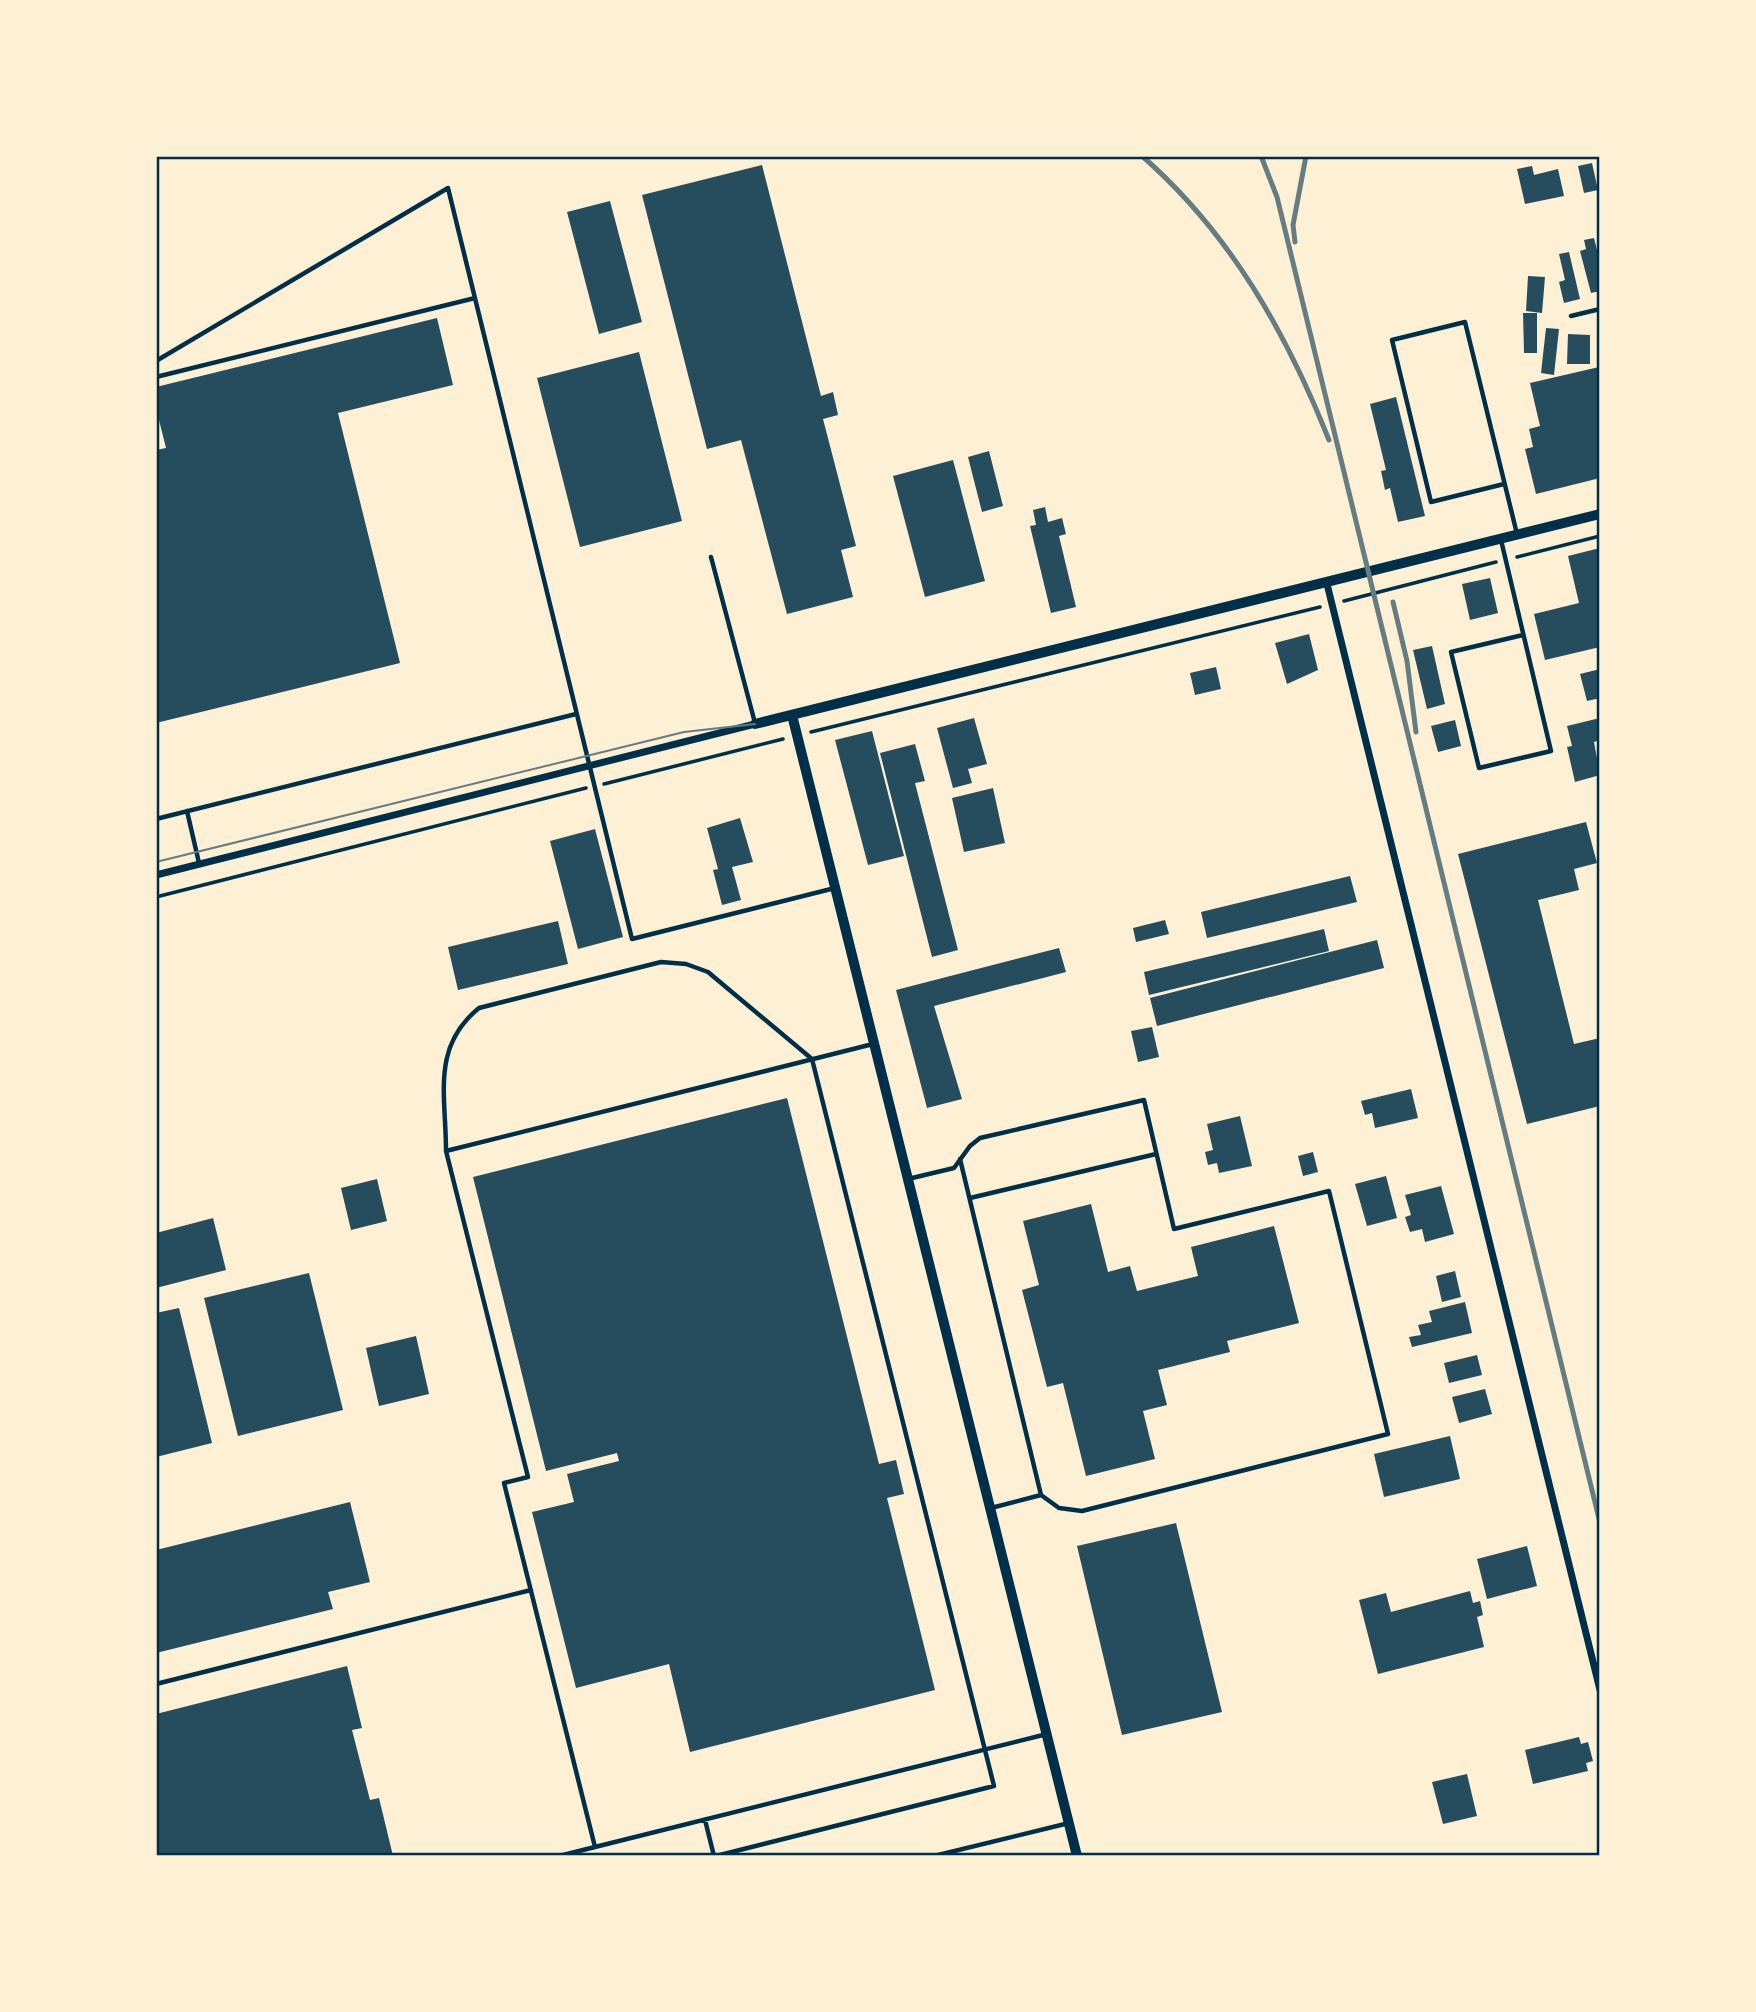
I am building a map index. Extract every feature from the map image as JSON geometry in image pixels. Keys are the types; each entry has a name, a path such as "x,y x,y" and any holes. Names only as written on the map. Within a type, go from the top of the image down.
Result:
{"street":[{"path":"156,875 1600,514"},
{"path":"1327,584 1600,1690"},
{"path":"792,715 1077,1856"}],"lane":[{"path":"156,361 448,188 632,939 835,888"},
{"path":"156,377 475,298"},
{"path":"1572,316 1600,309"},
{"path":"1504,484 1431,502 1392,340 1465,322 1517,535"},
{"path":"1501,539 1551,751 1479,768 1451,652 1523,635"},
{"path":"711,557 755,724"},
{"path":"156,819 576,714"},
{"path":"187,811 200,864"},
{"path":"595,1847 504,1483 528,1477 446,1151 445,1054 462,1022 479,1008 661,962 686,964 708,972 812,1059 994,1786 715,1856 705,1820"},
{"path":"446,1151 874,1044"},
{"path":"908,1179 954,1168 960,1159 981,1138 1143,1100 1174,1229 1329,1191 1388,1434 1082,1511 1059,1508 1041,1495 960,1159"},
{"path":"970,1199 1156,1154"},
{"path":"990,1508 1041,1495"},
{"path":"156,1684 531,1590"},
{"path":"559,1856 1047,1734"},
{"path":"934,1856 1069,1823"}],"path":[{"path":"156,897 1600,536"}],"building":[{"path":"1592,163 1598,190 1584,193 1578,166"},
{"path":"762,165 821,396 833,392 838,415 823,419 856,546 841,550 853,597 787,614 741,440 707,449 642,195"},
{"path":"1532,166 1534,175 1558,169 1564,196 1525,204 1517,169"},
{"path":"610,201 642,322 599,334 567,212"},
{"path":"1594,238 1600,262 1600,291 1591,293 1580,251 1586,249 1584,240"},
{"path":"1569,252 1580,299 1564,303 1559,282 1565,280 1559,254"},
{"path":"1528,276 1545,277 1542,313 1526,311"},
{"path":"1523,313 1537,313 1537,353 1524,353"},
{"path":"437,318 453,385 338,413 400,663 156,723 156,450 166,448 156,408 156,387"},
{"path":"1546,328 1559,329 1554,375 1541,373"},
{"path":"1568,334 1590,335 1590,364 1567,364"},
{"path":"639,352 682,521 580,547 537,378"},
{"path":"1599,367 1600,478 1536,494 1525,449 1533,447 1529,429 1540,426 1530,383"},
{"path":"1396,397 1425,516 1398,522 1390,488 1385,490 1381,471 1386,470 1370,404"},
{"path":"989,451 1003,506 982,512 968,457"},
{"path":"953,460 985,581 925,597 893,476"},
{"path":"1045,507 1048,522 1062,518 1066,534 1059,536 1076,607 1051,613 1030,526 1036,525 1033,510"},
{"path":"1600,548 1600,647 1545,660 1534,614 1579,603 1568,556"},
{"path":"1490,578 1498,613 1470,620 1462,584"},
{"path":"1309,634 1318,670 1287,684 1275,643"},
{"path":"1432,646 1445,704 1427,709 1413,650"},
{"path":"1216,667 1221,689 1195,695 1190,673"},
{"path":"1600,669 1600,698 1587,701 1580,674"},
{"path":"974,718 987,764 968,769 972,783 953,788 937,728"},
{"path":"1600,718 1600,740 1594,742 1600,775 1575,782 1567,747 1572,746 1567,726"},
{"path":"1455,720 1461,746 1438,752 1431,726"},
{"path":"872,731 904,856 868,865 835,740"},
{"path":"915,744 925,781 915,783 958,950 932,957 880,753"},
{"path":"993,788 1005,843 964,852 952,798"},
{"path":"740,818 753,862 732,867 741,900 722,905 713,870 718,869 707,828"},
{"path":"1586,822 1597,863 1574,869 1579,890 1538,900 1574,1044 1600,1038 1600,1106 1527,1124 1458,854"},
{"path":"595,829 623,937 578,949 550,841"},
{"path":"1350,876 1357,902 1207,938 1201,912"},
{"path":"1165,920 1169,934 1136,942 1133,928"},
{"path":"558,921 568,964 458,990 448,947"},
{"path":"1324,929 1329,951 1149,995 1144,972"},
{"path":"1377,940 1384,968 1157,1026 1150,998"},
{"path":"1059,948 1066,972 934,1006 962,1099 927,1108 896,990"},
{"path":"1152,1027 1159,1057 1138,1062 1131,1031"},
{"path":"1411,1089 1418,1118 1375,1128 1372,1113 1365,1115 1361,1101"},
{"path":"787,1098 879,1464 896,1460 904,1494 887,1498 935,1690 690,1752 669,1664 576,1688 532,1512 574,1502 567,1474 619,1461 617,1453 546,1471 473,1177"},
{"path":"1240,1116 1252,1166 1219,1173 1217,1163 1208,1165 1205,1152 1213,1150 1207,1124"},
{"path":"1313,1152 1318,1172 1303,1176 1298,1156"},
{"path":"1386,1176 1397,1218 1367,1226 1355,1184"},
{"path":"377,1179 387,1221 351,1230 341,1188"},
{"path":"1441,1186 1454,1234 1425,1242 1422,1229 1410,1232 1405,1217 1411,1215 1405,1195"},
{"path":"1091,1204 1108,1272 1130,1266 1137,1291 1198,1276 1191,1247 1274,1226 1299,1323 1227,1341 1230,1352 1158,1370 1167,1405 1143,1411 1155,1459 1086,1476 1063,1383 1047,1387 1022,1290 1039,1285 1023,1221"},
{"path":"213,1218 226,1270 156,1288 156,1233"},
{"path":"1455,1271 1461,1297 1442,1302 1436,1276"},
{"path":"309,1273 343,1410 238,1436 204,1298"},
{"path":"1465,1302 1472,1333 1412,1347 1409,1337 1421,1335 1418,1325 1432,1322 1429,1311"},
{"path":"179,1308 212,1443 156,1457 156,1313"},
{"path":"416,1336 429,1394 379,1406 366,1348"},
{"path":"1477,1355 1482,1375 1449,1383 1444,1363"},
{"path":"1485,1389 1492,1414 1459,1423 1452,1397"},
{"path":"1450,1436 1460,1479 1384,1497 1374,1454"},
{"path":"350,1502 370,1582 328,1592 333,1609 156,1653 156,1550"},
{"path":"1176,1523 1222,1712 1122,1735 1077,1546"},
{"path":"1527,1546 1537,1586 1487,1599 1477,1559"},
{"path":"1470,1591 1473,1603 1480,1601 1483,1615 1477,1617 1484,1647 1378,1674 1359,1600 1386,1593 1391,1612"},
{"path":"347,1666 362,1728 352,1730 370,1800 379,1798 393,1856 156,1856 156,1714"},
{"path":"1579,1737 1581,1744 1588,1742 1593,1761 1586,1763 1588,1771 1533,1784 1525,1750"},
{"path":"1467,1774 1477,1816 1443,1824 1432,1782"}],"tram line":[{"path":"156,862 684,732 755,724"}],"railway":[{"path":"1142,156 1174,186 1229,251 1274,323 1329,440"},
{"path":"1261,156 1277,197 1600,1523"},
{"path":"1295,242 1293,225 1306,156"},
{"path":"1393,602 1407,661 1416,732"}]}
